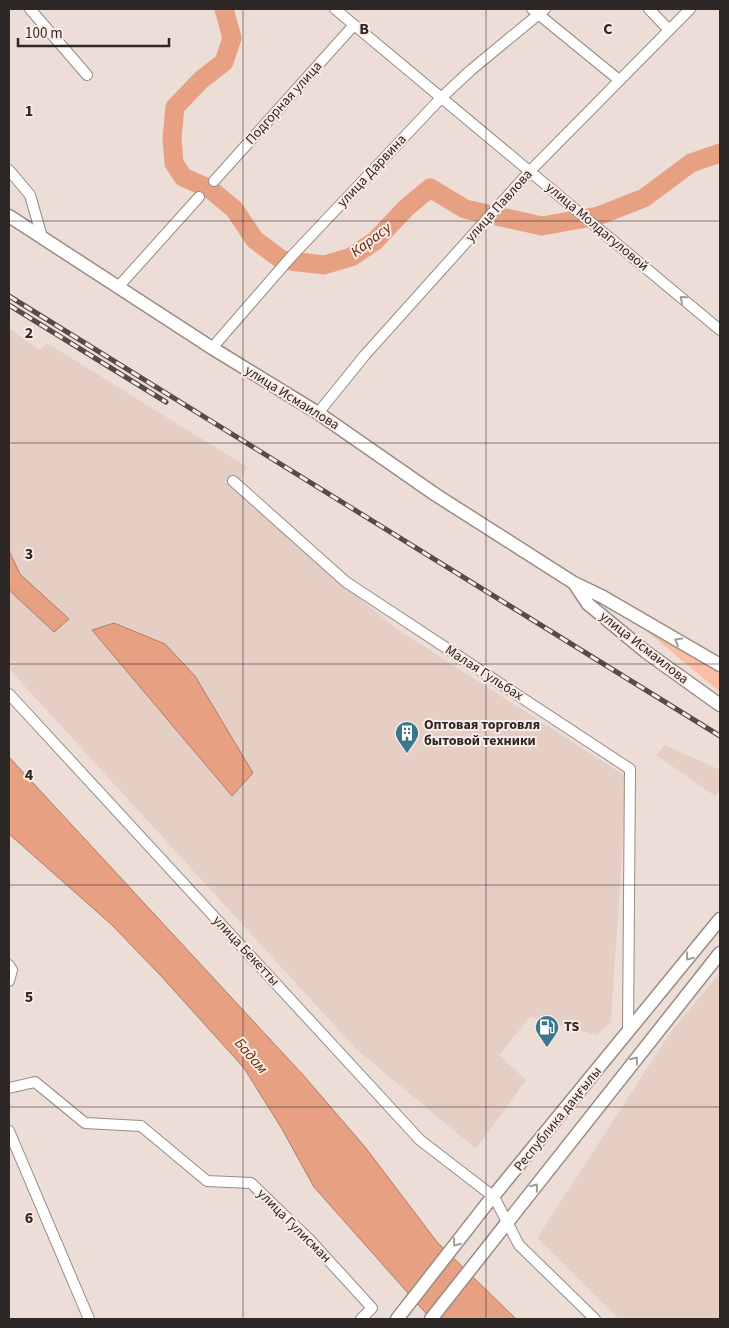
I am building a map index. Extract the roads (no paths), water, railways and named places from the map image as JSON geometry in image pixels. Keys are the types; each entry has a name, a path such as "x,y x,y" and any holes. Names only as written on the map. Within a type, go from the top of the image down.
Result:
{"main road":[{"name":"улица Исмаилова","path":"9,216 212,348 318,413 436,495 574,583 603,597 720,665"},
{"name":"улица Исмаилова","path":"574,583 588,604 595,610 646,652 720,705"},
{"name":"Республика даңғылы","path":"397,1319 490,1201 720,919"},
{"name":"Республика даңғылы","path":"431,1319 720,952"}],"street":[{"path":"30,9 87,75"},
{"name":"улица Молдагуловой","path":"335,9 720,330"},
{"path":"649,9 668,29"},
{"name":"улица Павлова","path":"318,413 366,355 530,172 668,29 690,9"},
{"path":"538,10 619,80"},
{"name":"улица Дарвина","path":"212,348 290,258 442,97 538,10"},
{"name":"Подгорная улица","path":"214,181 354,25"},
{"path":"9,170 30,194 42,237"},
{"path":"119,286 199,197"},
{"name":"Малая Гульбах","path":"233,481 346,582 630,770 628,1032"},
{"name":"улица Бекетты","path":"9,694 420,1140 490,1201"},
{"path":"9,965 12,970 9,981"},
{"name":"улица Гулисман","path":"9,1088 35,1082 85,1123 141,1126 207,1182 251,1183 310,1240 372,1308 361,1319"},
{"path":"9,1131 89,1319"},
{"path":"490,1201 519,1245 595,1319"}],"water":[{"path":"9,551 20,574 69,619 54,632 9,590"},
{"path":"114,623 165,644 195,676 253,773 232,796 92,630"},
{"name":"Бадам","path":"9,757 304,1076 365,1147 437,1242 516,1319 431,1319 314,1187 282,1129 244,1068 112,925 9,834"}],"waterway":[{"name":"Карасу","path":"224,9 232,38 224,62 201,80 175,107 172,138 174,163 183,177 210,189 234,209 255,240 282,260 324,265 351,257 375,241 406,208 430,188 465,209 542,226 598,216 644,198 691,163 720,153"}],"railway":[{"path":"9,296 720,736"},
{"path":"9,305 166,402"}],"place":[{"name":"Оптовая торговля бытовой техники","path":"407,754"},
{"name":"TS","path":"547,1048"}]}
